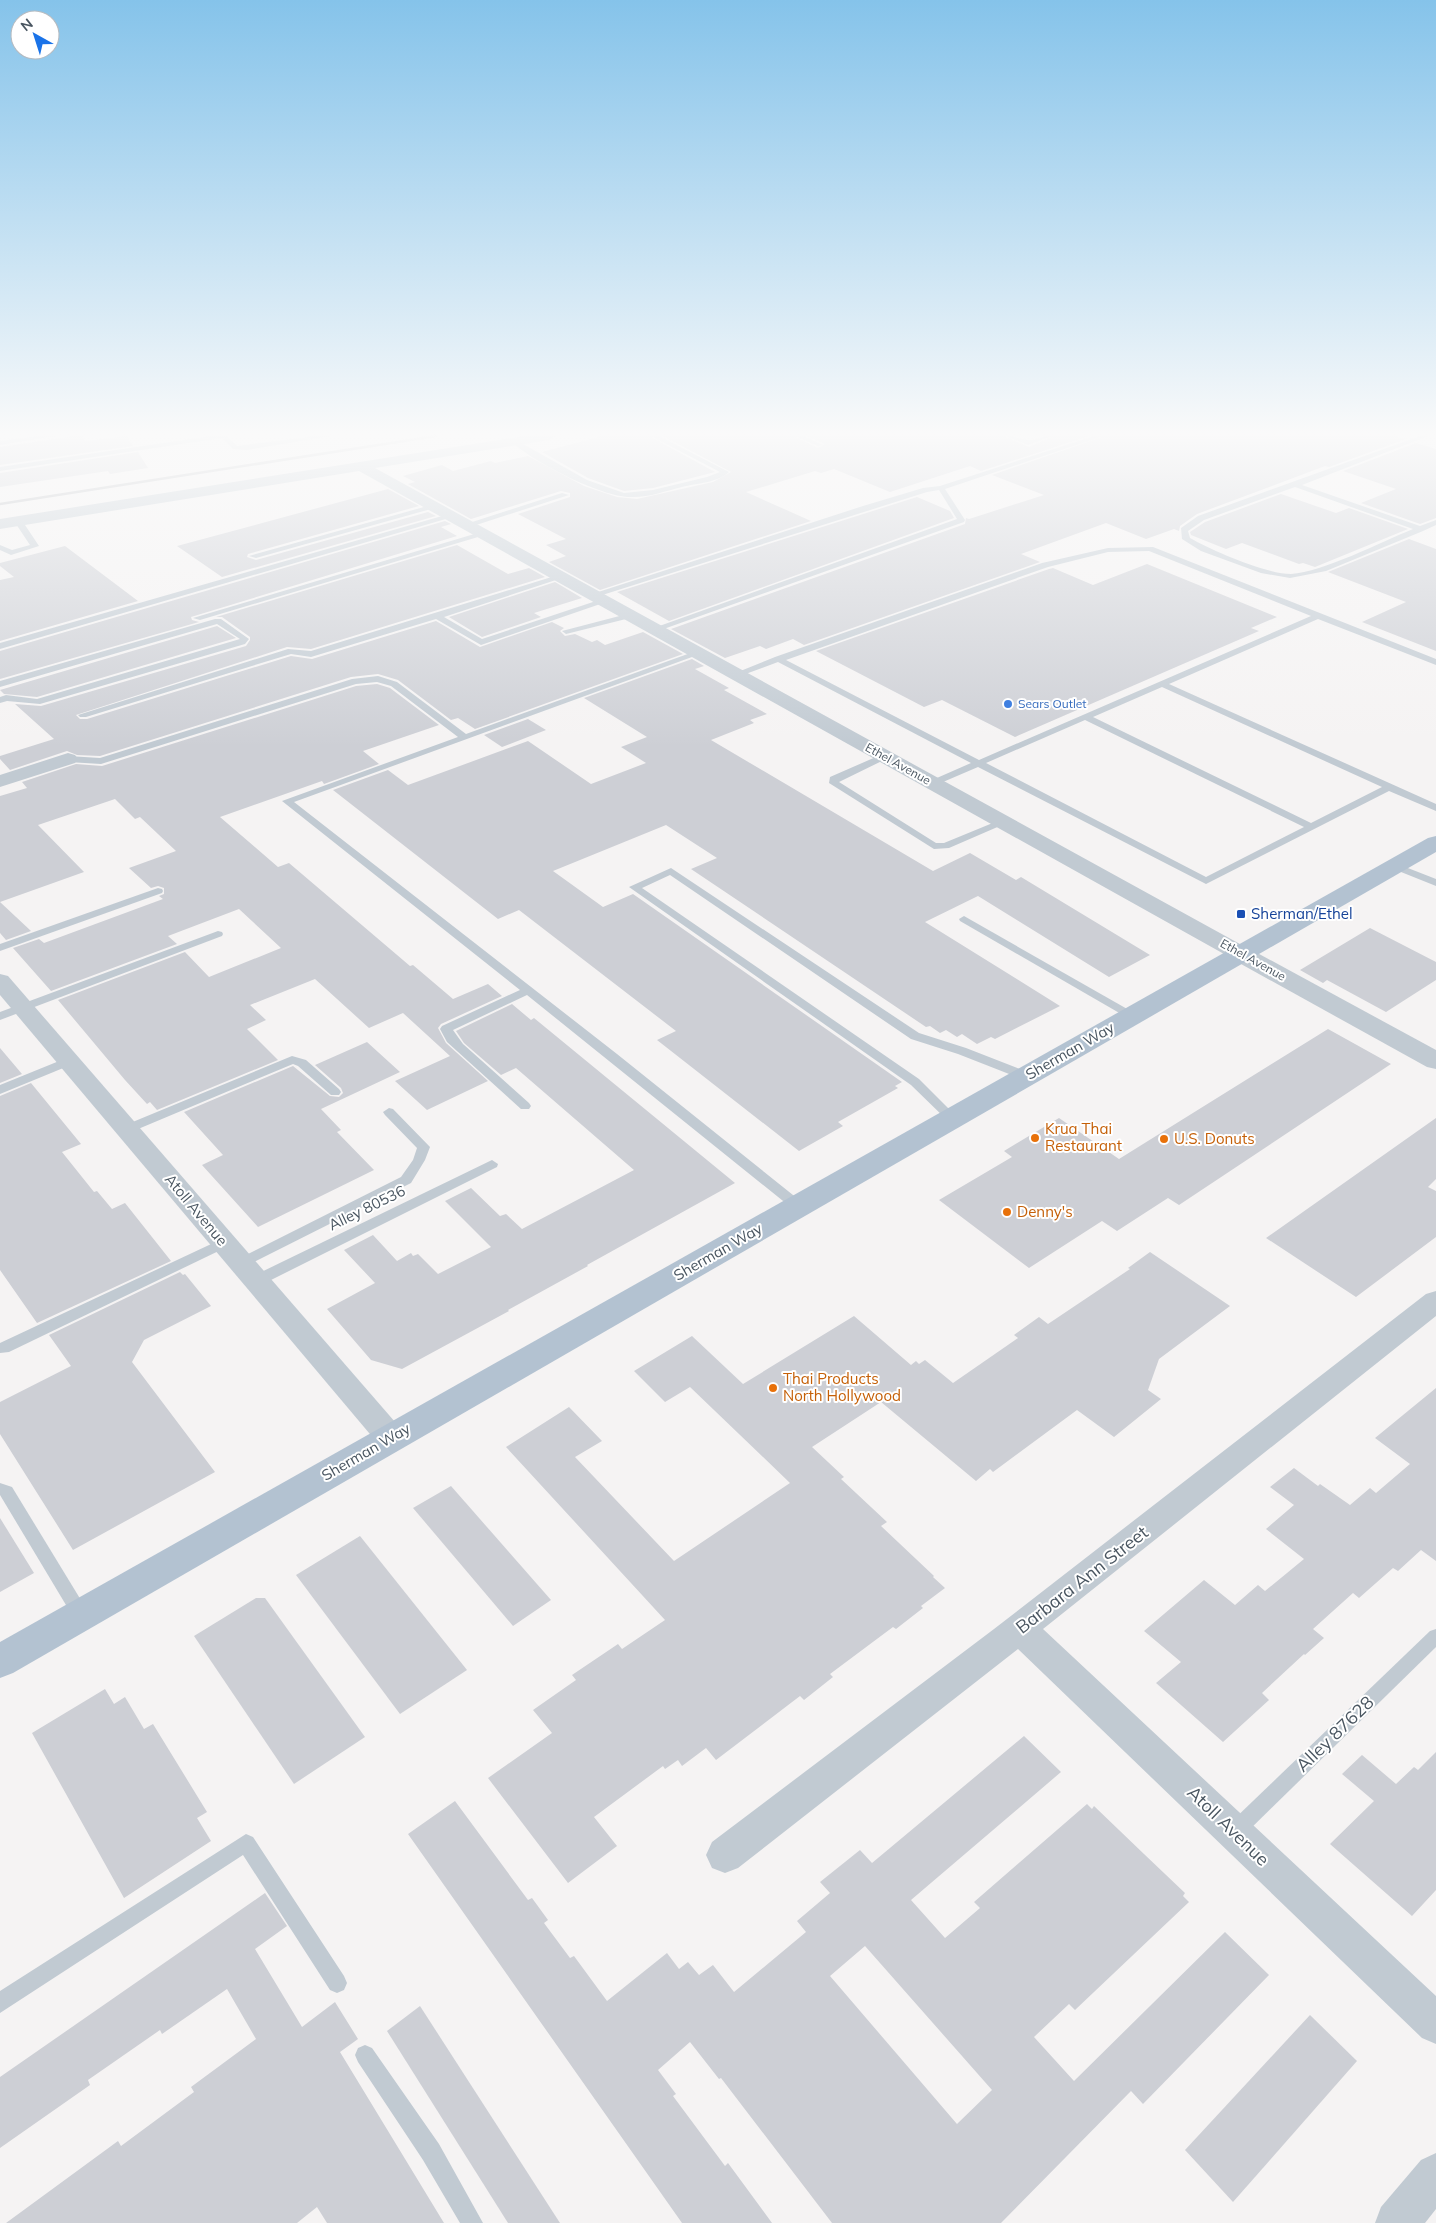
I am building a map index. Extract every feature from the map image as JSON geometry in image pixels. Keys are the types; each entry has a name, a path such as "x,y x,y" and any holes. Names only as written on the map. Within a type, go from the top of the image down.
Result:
{"main road":[{"name":"Sherman Way","path":"0,1661 1436,842"}],"street":[{"name":"Ethel Avenue","path":"494,540 1436,1061"},
{"path":"0,781 68,760"},
{"name":"Atoll Avenue","path":"0,981 11,1011 69,1061 391,1438"},
{"name":"Barbara Ann Street","path":"725,1855 1020,1629 1436,1301"},
{"name":"Atoll Avenue","path":"1020,1629 1436,2024"},
{"path":"1398,2223 1436,2175"}],"lane":[{"path":"0,548 12,553 35,546 31,540"},
{"path":"253,556 313,540"},
{"path":"0,646 390,540"},
{"path":"0,674 464,540"},
{"path":"437,616 481,642 599,598 772,540"},
{"path":"654,629 905,540"},
{"path":"1189,540 1193,544 1204,549 1264,572 1290,576 1322,569 1394,540"},
{"path":"737,674 1045,565 1108,550 1150,549 1436,662"},
{"path":"83,715 291,651 312,654 561,577"},
{"path":"566,631 631,616"},
{"path":"933,783 1318,616"},
{"path":"0,684 218,621 245,639 242,642 37,702 6,698 0,700"},
{"path":"699,653 287,801 528,990 798,1206"},
{"path":"778,659 1206,881 1389,787"},
{"path":"68,760 101,761 355,681 378,679 394,684 464,737"},
{"path":"1162,684 1436,808"},
{"path":"1085,717 1312,827"},
{"path":"885,756 833,780 834,783 934,846 945,846 1004,822"},
{"path":"1395,866 1436,883"},
{"path":"952,1118 915,1082 634,887 671,871 915,1036 962,1051 1026,1076"},
{"path":"0,948 158,891"},
{"path":"964,919 1132,1016"},
{"path":"11,1011 218,934"},
{"path":"525,1106 451,1039 446,1029 528,990"},
{"path":"127,1129 292,1060 302,1063 335,1092"},
{"path":"0,1090 69,1061"},
{"path":"249,1272 406,1180 419,1160 424,1147 390,1112"},
{"name":"Alley 80536","path":"249,1272 492,1164"},
{"path":"0,1348 4,1348 224,1243"},
{"path":"0,1489 6,1492 81,1615"},
{"name":"Alley 87628","path":"1234,1832 1436,1636"},
{"path":"0,2002 246,1843 337,1983"},
{"path":"365,2054 431,2152 472,2223"}],"building":[{"path":"200,540 299,540 248,554 247,557 256,560 329,540 353,540 222,577 177,546"},
{"path":"381,540 445,540 191,617 192,620 199,622 0,679 0,651"},
{"path":"564,540 754,540 600,590 549,562 566,556 546,545"},
{"path":"782,540 894,540 669,621 617,592"},
{"path":"921,540 1060,540 1021,554 1040,562 804,645 793,639 766,649 760,646 725,658 671,629"},
{"path":"1203,540 1382,540 1315,567 1303,563 1299,564 1242,543 1226,549"},
{"path":"1407,540 1436,549 1436,651 1362,622 1406,602 1328,572"},
{"path":"457,545 508,574 529,568 545,577 311,649 287,647 76,715 80,719 87,719 291,656 312,659 436,621 480,647 552,622 564,628 560,631 565,636 575,634 592,642 597,640 605,645 643,632 683,654 475,729 458,718 451,720 398,680 378,674 351,677 100,756 77,755 67,751 10,770 0,759 0,756 54,739 15,704 41,706 246,646 250,637 222,617 216,617"},
{"path":"65,546 138,601 0,641 0,580 14,577 0,566 0,563"},
{"path":"1147,564 1277,617 1251,628 1259,631 1015,737 942,700 924,707 816,651 1049,569 1053,568 1093,585"},
{"path":"555,582 582,598 534,613 541,617 482,637 449,617"},
{"path":"217,626 236,638 37,697 4,694 0,690"},
{"path":"692,659 704,666 695,669 729,688 724,690 767,714 750,720 754,723 711,740 933,871 970,853 1016,880 1021,877 1150,955 1109,977 978,896 925,922 1060,1006 995,1039 991,1037 977,1044 962,1034 957,1037 946,1030 940,1033 930,1026 926,1027 691,869 717,858 666,825 553,871 603,907 633,894 902,1082 895,1086 898,1088 838,1122 843,1126 799,1151 657,1040 676,1031 519,910 498,919 333,790 388,770 408,785 528,741 591,784 646,763 621,747 647,737 584,698"},
{"path":"377,684 390,688 439,725 363,751 379,764 324,784 322,781 220,817 278,867 289,863 410,966 413,965 453,999 488,984 502,996 441,1024 438,1028 446,1043 488,1081 427,1110 395,1081 450,1056 403,1013 369,1028 315,979 250,1005 266,1020 247,1029 278,1060 157,1110 150,1102 147,1104 125,1080 58,1000 185,952 209,977 281,948 239,909 168,936 177,944 51,991 13,948 39,939 44,943 163,899 159,896 164,894 164,888 158,886 151,888 129,868 176,851 140,817 135,819 115,799 38,825 84,872 0,902 0,796 27,788 22,782 76,764 102,766 356,686"},
{"path":"528,719 546,730 502,747 484,735"},
{"path":"0,902 31,931 6,940 0,933"},
{"path":"1370,928 1436,962 1436,980 1386,1012 1327,980 1323,983 1300,970"},
{"path":"512,1004 531,1020 534,1018 735,1183 587,1265 509,1311 402,1369 371,1360 327,1309 375,1283 344,1250 373,1235 397,1261 411,1253 413,1256 418,1254 438,1274 491,1247 445,1201 471,1188 500,1216 506,1214 522,1229 634,1170 516,1068 501,1075 464,1043 456,1031"},
{"path":"1328,1029 1391,1064 1179,1205 1168,1198 1117,1231 1102,1221 1029,1268 939,1200 1012,1157 1004,1151 1059,1118 1119,1159"},
{"path":"367,1042 400,1072 321,1109 341,1130 337,1132 374,1170 258,1227 202,1165 223,1155 184,1112 293,1066 330,1096 339,1097 343,1093 341,1088 315,1065"},
{"path":"0,1048 22,1074 0,1083"},
{"path":"31,1083 81,1144 62,1152 94,1192 97,1191 112,1209 125,1203 171,1261 37,1323 0,1270 0,1096"},
{"path":"1436,1118 1436,1179 1428,1187 1436,1191 1436,1237 1356,1297 1266,1238"},
{"path":"1150,1252 1230,1306 1159,1359 1148,1390 1161,1399 1114,1437 1077,1410 993,1472 990,1469 976,1481 881,1402 812,1447 844,1477 841,1479 887,1522 881,1526 945,1588 921,1606 923,1608 896,1629 893,1627 830,1674 833,1677 804,1700 800,1696 716,1760 706,1748 682,1766 678,1760 665,1769 663,1766 594,1817 617,1846 568,1883 488,1778 552,1733 533,1710 576,1680 572,1675 618,1644 622,1649 665,1620 506,1447 569,1407 602,1441 575,1457 674,1561 790,1483 690,1387 665,1402 634,1371 692,1336 743,1384 854,1316 911,1365 916,1361 919,1364 925,1360 953,1383 1018,1338 1014,1335 1039,1317 1048,1324 1130,1269 1128,1268"},
{"path":"180,1272 183,1275 185,1274 211,1306 144,1340 132,1362 215,1472 73,1550 0,1434 0,1402 71,1366 49,1335"},
{"path":"1436,1388 1436,1561 1421,1550 1398,1571 1393,1568 1359,1598 1353,1593 1313,1629 1324,1638 1262,1693 1269,1700 1223,1742 1156,1683 1181,1662 1144,1631 1204,1580 1235,1605 1258,1585 1265,1591 1304,1559 1266,1529 1294,1505 1270,1487 1294,1468 1318,1486 1320,1484 1350,1505 1370,1488 1376,1493 1410,1464 1375,1438"},
{"path":"451,1486 551,1600 513,1626 413,1508"},
{"path":"0,1518 34,1573 0,1592"},
{"path":"360,1536 467,1670 400,1714 296,1575"},
{"path":"256,1598 265,1598 365,1737 294,1784 194,1636"},
{"path":"105,1689 114,1704 125,1697 144,1729 153,1724 207,1812 197,1818 211,1841 124,1898 32,1733"},
{"path":"1024,1736 1061,1772 911,1900 945,1938 980,1908 974,1902 1087,1804 1092,1809 1094,1806 1185,1893 1183,1896 1189,1902 1075,2010 1069,2004 1034,2037 1074,2081 1225,1932 1269,1975 1143,2104 1131,2091 1001,2223 832,2223 721,2078 719,2079 690,2042 658,2070 676,2094 673,2096 725,2166 728,2163 772,2223 682,2223 408,1834 455,1801 528,1900 532,1898 548,1920 544,1923 570,1958 574,1956 607,2001 667,1953 679,1969 688,1962 699,1975 713,1965 734,1992 806,1932 797,1921 830,1893 820,1882 860,1850 872,1863","holes":["865,1946 992,2090 957,2124 830,1976"]},
{"path":"1436,1752 1436,1890 1412,1916 1330,1844 1374,1801 1342,1774 1362,1755 1396,1784 1414,1767 1418,1770"},
{"path":"265,1893 287,1926 255,1949 302,2027 335,2002 358,2039 340,2052 444,2223 327,2223 317,2207 297,2223 6,2223 118,2141 121,2146 194,2092 191,2087 256,2039 227,1989 162,2034 160,2030 88,2080 90,2085 0,2148 0,2077"},
{"path":"420,2006 560,2223 508,2223 387,2031"},
{"path":"1310,2015 1357,2061 1233,2202 1185,2150"}],"place":[{"name":"Sears Outlet","path":"1008,704"},
{"name":"Sherman/Ethel","path":"1241,914"},
{"name":"Krua Thai Restaurant","path":"1035,1138"},
{"name":"U.S. Donuts","path":"1164,1139"},
{"name":"Denny's","path":"1007,1212"},
{"name":"Thai Products North Hollywood","path":"773,1388"}]}
